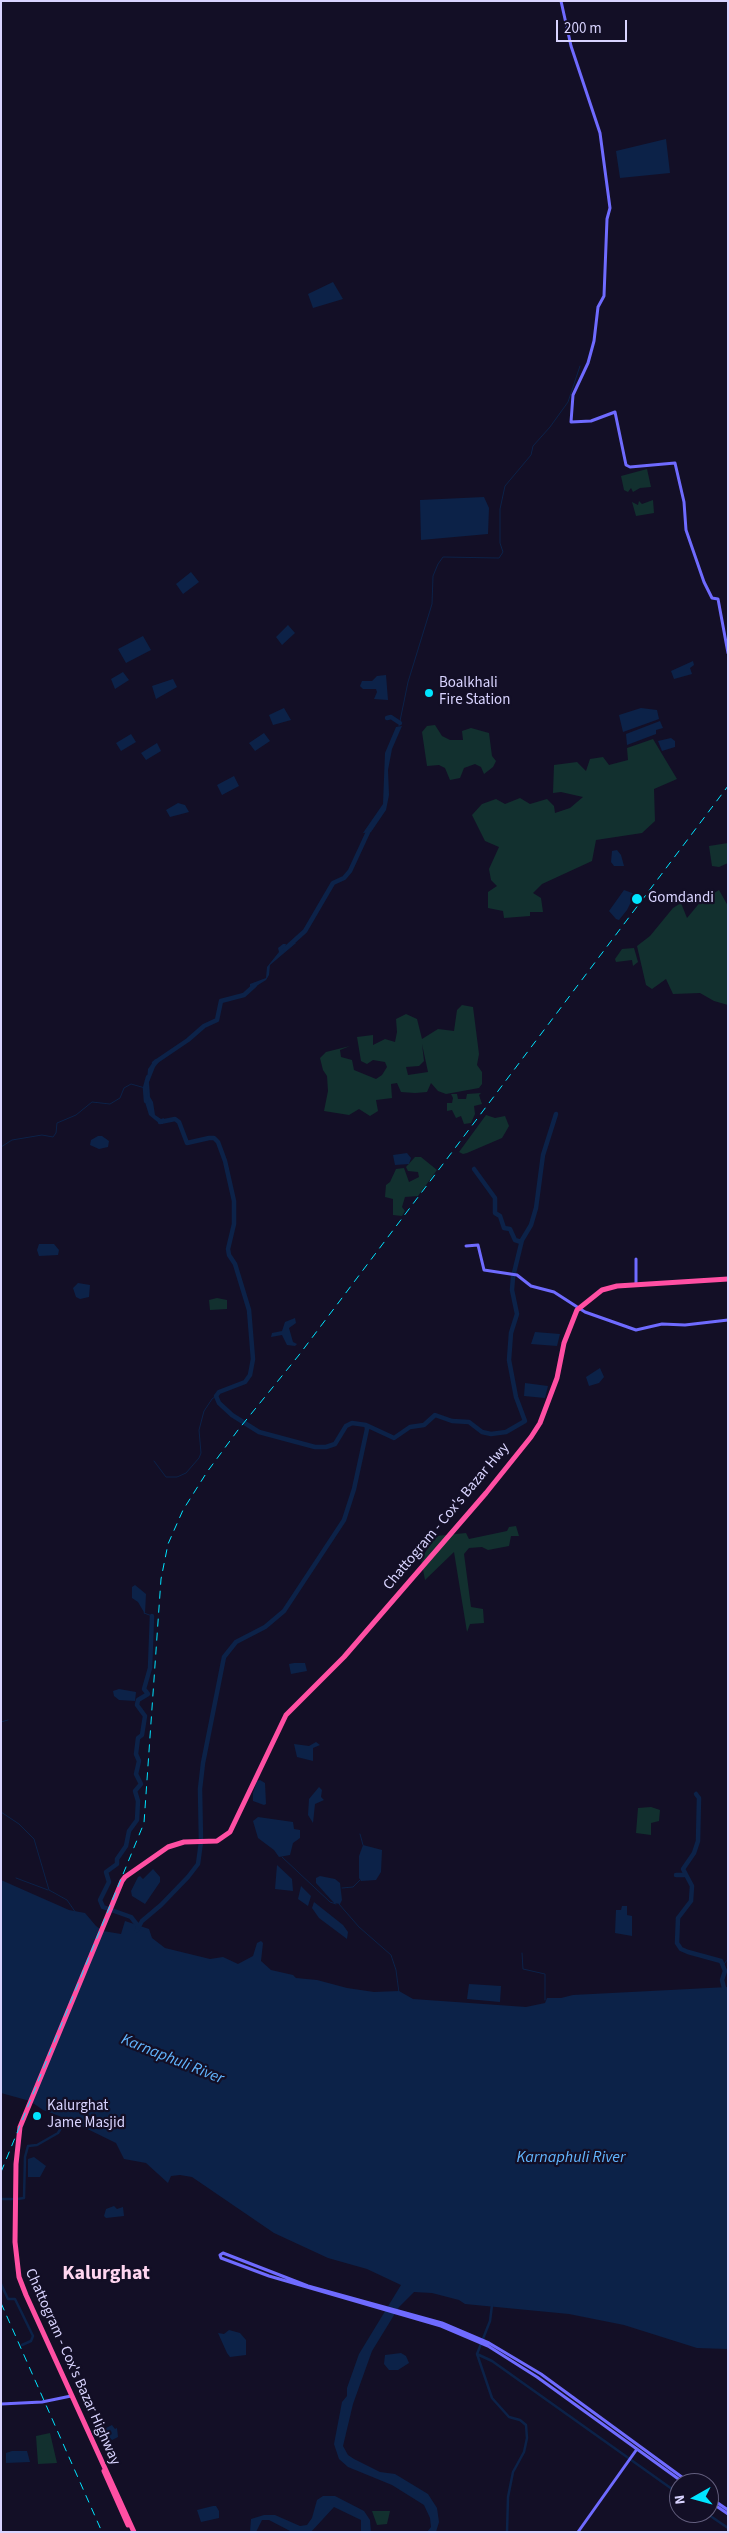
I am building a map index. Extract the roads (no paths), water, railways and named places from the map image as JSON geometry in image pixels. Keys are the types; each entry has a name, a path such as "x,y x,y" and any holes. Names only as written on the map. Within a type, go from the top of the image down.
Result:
{"highway":[{"name":"Chattogram - Cox's Bazar Hwy","path":"112,1904 125,1876 164,1849 178,1843 208,1842 222,1838 233,1827 282,1720 344,1658 531,1437 540,1423 557,1378 564,1342 580,1307 602,1290 636,1284 728,1279"},
{"name":"Chattogram - Cox's Bazar Highway","path":"112,1904 28,2108 18,2139 15,2242 19,2277 70,2397 133,2532"}],"main road":[{"path":"561,1 571,46 600,133 610,208 604,296 598,306 594,341 588,363 573,395 571,422 591,421 615,412 626,465 630,467 675,463 684,502 686,530 704,582 712,598 718,599 728,653"},
{"path":"466,1246 478,1245 484,1270 516,1275 531,1286 554,1292 586,1312 636,1330 662,1324 685,1325 728,1320"},
{"path":"636,1258 636,1284"},
{"path":"381,2307 308,2286 223,2254 220,2255 221,2258 277,2279 381,2307 404,2313 470,2336 489,2345 540,2374 676,2473"},
{"path":"489,2345 537,2377 635,2451 669,2473"},
{"path":"1,2404 42,2402 70,2397"},
{"path":"578,2532 635,2451"}],"water":[{"path":"666,139 670,173 620,178 616,151"},
{"path":"333,282 343,299 313,308 308,294"},
{"path":"484,497 489,508 488,534 421,540 420,500"},
{"path":"191,572 199,582 183,594 176,584"},
{"path":"288,625 295,633 282,645 276,637"},
{"path":"143,636 151,650 126,663 118,649"},
{"path":"693,661 694,665 690,668 692,674 674,679 671,671"},
{"path":"123,672 129,680 115,689 111,679"},
{"path":"386,675 388,700 374,699 377,692 376,689 363,689 360,686 362,681 372,681 377,676"},
{"path":"173,679 177,687 156,699 152,686"},
{"path":"284,708 291,720 273,725 269,715"},
{"path":"641,708 657,710 659,719 623,732 619,715"},
{"path":"660,721 663,728 656,730 656,734 627,745 626,734"},
{"path":"402,726 392,749 388,770 389,795 386,810 371,832 363,833 383,804 385,753 396,727"},
{"path":"264,733 270,741 255,751 249,743"},
{"path":"131,734 136,742 121,751 116,743"},
{"path":"671,738 675,741 675,747 662,751 658,741"},
{"path":"157,743 161,751 146,760 141,753"},
{"path":"234,776 239,786 222,795 217,785"},
{"path":"178,803 185,805 189,812 170,817 166,810"},
{"path":"617,850 621,855 624,866 614,866 611,862 612,851"},
{"path":"624,890 635,894 627,910 619,920 609,911"},
{"path":"292,943 296,943 270,965 269,975 266,980 250,990 250,984 266,978 267,967 279,952 278,948 286,944 285,948"},
{"path":"155,1059 159,1062 149,1082 150,1097 153,1102 155,1115 161,1119 164,1118 163,1124 160,1124 149,1115 145,1102 148,1069"},
{"path":"102,1136 109,1141 108,1147 99,1149 90,1145 91,1140"},
{"path":"407,1153 411,1158 409,1164 395,1165 393,1155"},
{"path":"39,1244 54,1244 59,1250 58,1255 39,1256 37,1250"},
{"path":"78,1283 90,1285 89,1297 80,1299 76,1297 73,1288"},
{"path":"295,1318 296,1323 289,1328 293,1342 297,1344 295,1346 287,1345 282,1335 271,1337 272,1333 282,1331 285,1322"},
{"path":"535,1332 560,1334 557,1346 531,1344"},
{"path":"600,1368 604,1377 599,1383 589,1386 586,1377"},
{"path":"525,1383 548,1386 545,1398 524,1396"},
{"path":"135,1585 146,1594 145,1614 138,1602 132,1598 132,1587"},
{"path":"305,1663 307,1671 291,1674 289,1664"},
{"path":"119,1689 136,1692 135,1701 119,1700 114,1696 113,1691"},
{"path":"316,1742 320,1745 313,1748 313,1761 297,1757 294,1744 309,1746"},
{"path":"260,1780 265,1783 266,1804 264,1805 253,1801 253,1793 257,1781"},
{"path":"319,1787 322,1790 321,1797 324,1800 315,1804 313,1823 308,1815 309,1799"},
{"path":"258,1817 293,1822 294,1829 300,1830 300,1838 293,1843 290,1855 279,1857 274,1850 258,1838 253,1821"},
{"path":"363,1845 382,1850 381,1872 376,1880 361,1881 359,1878 359,1856"},
{"path":"277,1865 292,1879 293,1891 275,1889"},
{"path":"153,1869 160,1877 160,1882 145,1904 132,1896 131,1891 138,1877 140,1876 143,1879"},
{"path":"320,1876 335,1879 340,1883 342,1900 340,1904 334,1903 316,1883 316,1878"},
{"name":"Karnaphuli River","path":"1,1880 69,1910 85,1913 103,1931 121,1934 125,1921 149,1929 152,1938 165,1948 210,1959 223,1957 238,1964 253,1956 257,1943 261,1941 263,1943 261,1961 271,1970 293,1975 296,1978 317,1980 347,1988 374,1992 399,1991 413,1999 526,2007 545,2003 547,1998 561,1998 573,1995 728,1987 728,2349 697,2348 624,2325 569,2314 465,2304 459,2300 432,2293 414,2292 399,2307 372,2351 353,2404 343,2446 348,2455 354,2459 380,2472 395,2474 428,2494 437,2508 439,2522 436,2532 427,2532 431,2527 430,2518 424,2505 392,2485 348,2467 339,2459 334,2444 342,2402 347,2396 347,2388 359,2354 401,2285 367,2269 328,2258 274,2233 192,2177 171,2176 168,2183 146,2163 124,2159 116,2143 67,2119 43,2110 30,2101 1,2093"},
{"path":"301,1886 311,1896 308,1906 298,1899"},
{"path":"314,1902 343,1925 348,1932 347,1939 319,1918 312,1908"},
{"path":"622,1906 627,1906 627,1915 632,1916 632,1936 615,1933 616,1910 621,1910"},
{"path":"469,1984 501,1986 500,2002 467,1999"},
{"path":"34,2157 46,2166 40,2177 28,2177 28,2159"},
{"path":"114,2206 117,2209 123,2207 124,2216 106,2218 104,2216 106,2209"},
{"path":"229,2330 240,2333 246,2340 246,2355 230,2357 227,2353 218,2333 224,2334"},
{"path":"401,2353 406,2356 409,2363 398,2370 389,2370 384,2364 385,2355"},
{"path":"112,2425 115,2429 117,2428 118,2437 112,2440 109,2437 102,2438 98,2432"},
{"path":"27,2451 30,2462 6,2463 6,2453"},
{"path":"323,2496 335,2496 364,2511 370,2520 371,2532 361,2532 361,2520 334,2507 311,2532 292,2532 269,2520 262,2520 256,2532 250,2532 251,2519 264,2515 275,2515 300,2526 307,2525 312,2518 317,2500"},
{"path":"216,2506 219,2511 219,2518 201,2522 197,2510"}],"waterway":[{"path":"399,726 408,682 432,604 433,576 438,564 443,557 499,558 503,552 500,543 500,509 505,486 531,455 533,446 568,402 580,366"},
{"path":"387,718 391,717 400,723"},
{"path":"285,949 305,931 333,883 344,878 350,871 369,830"},
{"path":"154,1063 188,1040 204,1026 217,1020 221,1001 244,995 255,985"},
{"path":"146,1101 145,1088 148,1077"},
{"path":"1,1147 12,1140 42,1135 53,1137 56,1133 57,1123 76,1115 92,1102 110,1104 120,1098 124,1088 131,1084 145,1088"},
{"path":"366,1425 394,1438 410,1427 424,1425 435,1415 452,1421 469,1422 482,1432 491,1434 506,1432 525,1421 516,1397 509,1360 511,1333 517,1314 512,1290 513,1277 522,1240 531,1225 536,1208 543,1155 556,1114"},
{"path":"137,1930 142,1921 161,1905 198,1864 201,1842 200,1789 203,1763 224,1657 236,1642 265,1627 284,1611 344,1520 354,1489 367,1429 366,1425 352,1423 346,1426 335,1444 326,1447 315,1447 259,1432 232,1415 219,1403 216,1396 219,1392 245,1382 250,1375 253,1359 249,1310 235,1264 229,1255 228,1249 234,1224 234,1201 225,1161 218,1142 214,1138 209,1138 187,1143 179,1122 175,1119 160,1122"},
{"path":"474,1169 495,1198 495,1213 500,1216 504,1228 510,1229 515,1240 521,1242"},
{"path":"154,1461 166,1477 177,1477 186,1473 201,1453 199,1430 204,1411 216,1396"},
{"path":"144,1613 152,1616"},
{"path":"138,1926 131,1917 103,1907 100,1900 109,1882 106,1872 117,1864 117,1859 126,1846 129,1831 137,1820 138,1801 135,1791 141,1784 136,1774 139,1761 136,1754 138,1738 142,1735 145,1716 137,1705 138,1700 148,1694 144,1689 150,1668 152,1616"},
{"path":"1,1722 8,1720"},
{"path":"696,1794 699,1798 698,1841 694,1853 683,1869 692,1886 691,1901 678,1918 677,1943 681,1949 688,1952 721,1961 725,1971 722,1980 724,1988"},
{"path":"1,1812 19,1824 34,1839 49,1890 67,1900 76,1913"},
{"path":"360,1834 363,1845"},
{"path":"282,1857 330,1902 336,1904"},
{"path":"676,1875 685,1875"},
{"path":"16,1878 48,1890"},
{"path":"342,1888 353,1887 360,1880"},
{"path":"339,1904 359,1927 391,1955 396,1970 399,1993"},
{"path":"522,1953 523,1969 545,1974 545,2000"},
{"path":"724,1964 728,1959"},
{"path":"17,2199 24,2198 25,2157 28,2146 37,2145 58,2133 67,2118"},
{"path":"1,2199 12,2199"},
{"path":"1,2284 8,2299 15,2299 33,2336 31,2341 22,2345"},
{"path":"492,2305 490,2321 477,2354 492,2361 669,2487"},
{"path":"477,2354 492,2398 509,2417 520,2420 526,2425 527,2438 524,2452 513,2472 508,2497 507,2532"},
{"path":"719,2522 728,2528"}],"railway":[{"path":"1,2172 144,1823 161,1579 168,1544 183,1510 207,1472 238,1430 299,1355 728,786"},
{"path":"1,2303 102,2532"}],"place":[{"name":"Boalkhali Fire Station","path":"429,693"},
{"name":"Gomdandi","path":"637,899"},
{"name":"Kalurghat Jame Masjid","path":"37,2116"}],"district":[{"name":"Kalurghat","path":"106,2275"}]}
